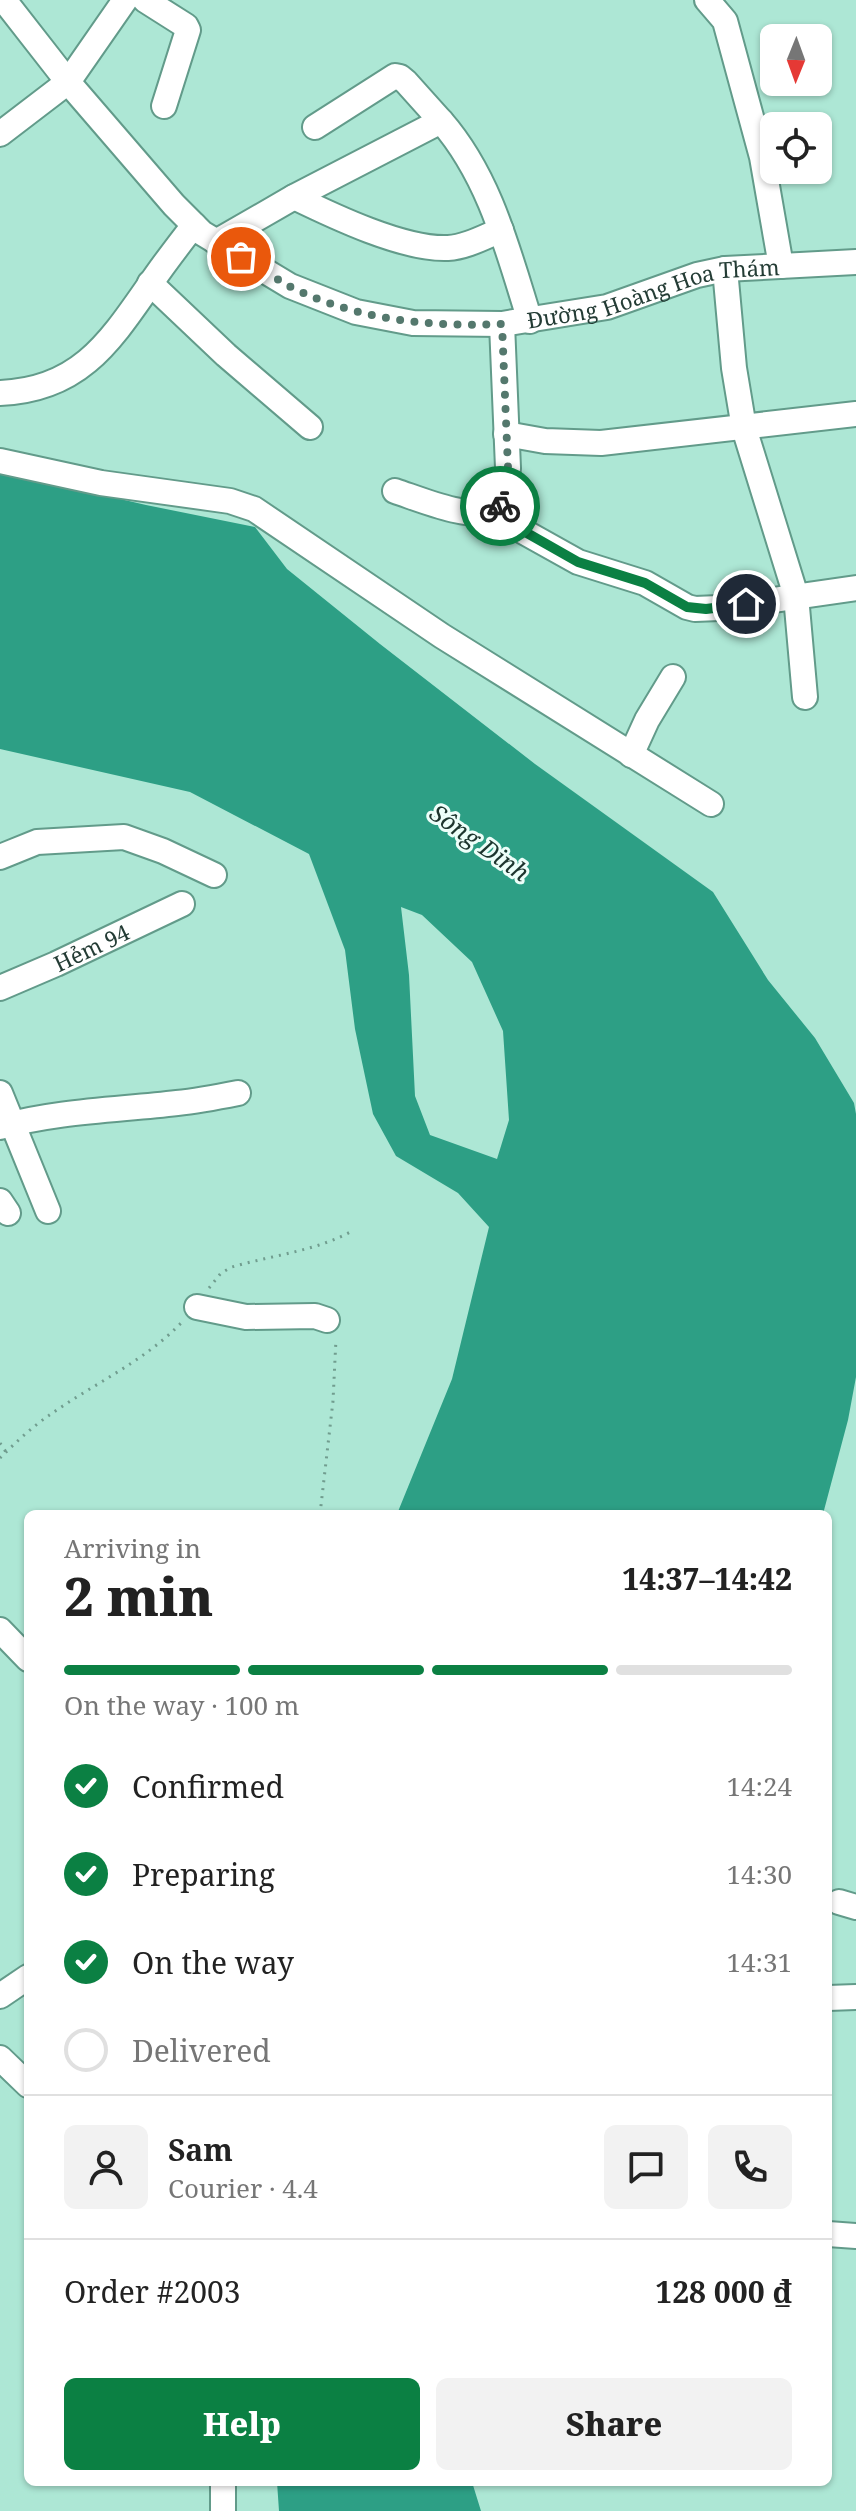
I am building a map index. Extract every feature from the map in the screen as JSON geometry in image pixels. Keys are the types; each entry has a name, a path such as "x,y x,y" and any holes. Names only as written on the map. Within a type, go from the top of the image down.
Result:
{"street":[{"name":"Đường Hoàng Hoa Thám","path":"4,0 68,82 194,225 216,242 290,286 356,312 413,323 502,324 607,307 697,275 725,269 856,262"},
{"path":"0,134 68,82 125,0"},
{"path":"145,0 188,30 164,106"},
{"path":"707,0 725,21 762,157 781,266"},
{"path":"315,127 384,81 395,76 406,82 468,156 501,230 530,321"},
{"path":"216,242 294,197 441,121"},
{"path":"294,197 387,237 430,246 463,246 501,230"},
{"path":"0,393 52,383 81,366 111,340 194,225"},
{"path":"725,269 734,368 744,428 796,596 805,697"},
{"path":"150,283 226,355 310,427"},
{"path":"499,513 507,480 502,324"},
{"path":"506,434 575,444 856,414"},
{"path":"0,461 101,483 230,501 254,509 384,598 711,804"},
{"path":"395,491 459,512 480,515 499,513"},
{"path":"499,513 510,524 578,562 645,583 687,607 719,608 856,588"},
{"path":"631,755 647,720 673,677"},
{"path":"0,857 37,842 124,837 214,875"},
{"name":"Hẻm 94","path":"0,988 43,971 182,904"},
{"path":"0,1093 7,1125 48,1211"},
{"path":"7,1125 238,1093"},
{"path":"197,1307 246,1317 315,1316 327,1320"},
{"path":"0,1630 24,1655"},
{"path":"0,1996 24,1980"},
{"path":"832,1998 856,1997"},
{"path":"0,2058 24,2081"},
{"path":"832,2234 856,2236"},
{"path":"223,2486 223,2511"}],"path":[{"path":"0,1458 49,1414 156,1346 197,1307 213,1281 232,1267 333,1242 354,1230"},
{"path":"320,1510 337,1362 336,1339 327,1320"},
{"path":"0,1443 6,1452"}],"water":[{"name":"Sông Dinh","path":"0,471 255,527 287,569 380,644 535,764 713,892 768,980 815,1038 854,1103 856,1114 856,1377 824,1510 399,1510 452,1379 489,1227 458,1193 396,1156 373,1114 355,1029 345,950 309,854 190,792 0,749","holes":["401,907 422,915 472,962 503,1031 509,1120 497,1159 430,1135 415,1096 409,975"]},
{"path":"277,2486 473,2486 481,2511 279,2511"}],"way so far":[{"path":"241,257 290,286 356,312 413,323 502,324 508,468 506,490 500,506"}],"route":[{"path":"500,506 499,513 504,520 578,562 645,583 687,607 706,609 746,604"}]}
